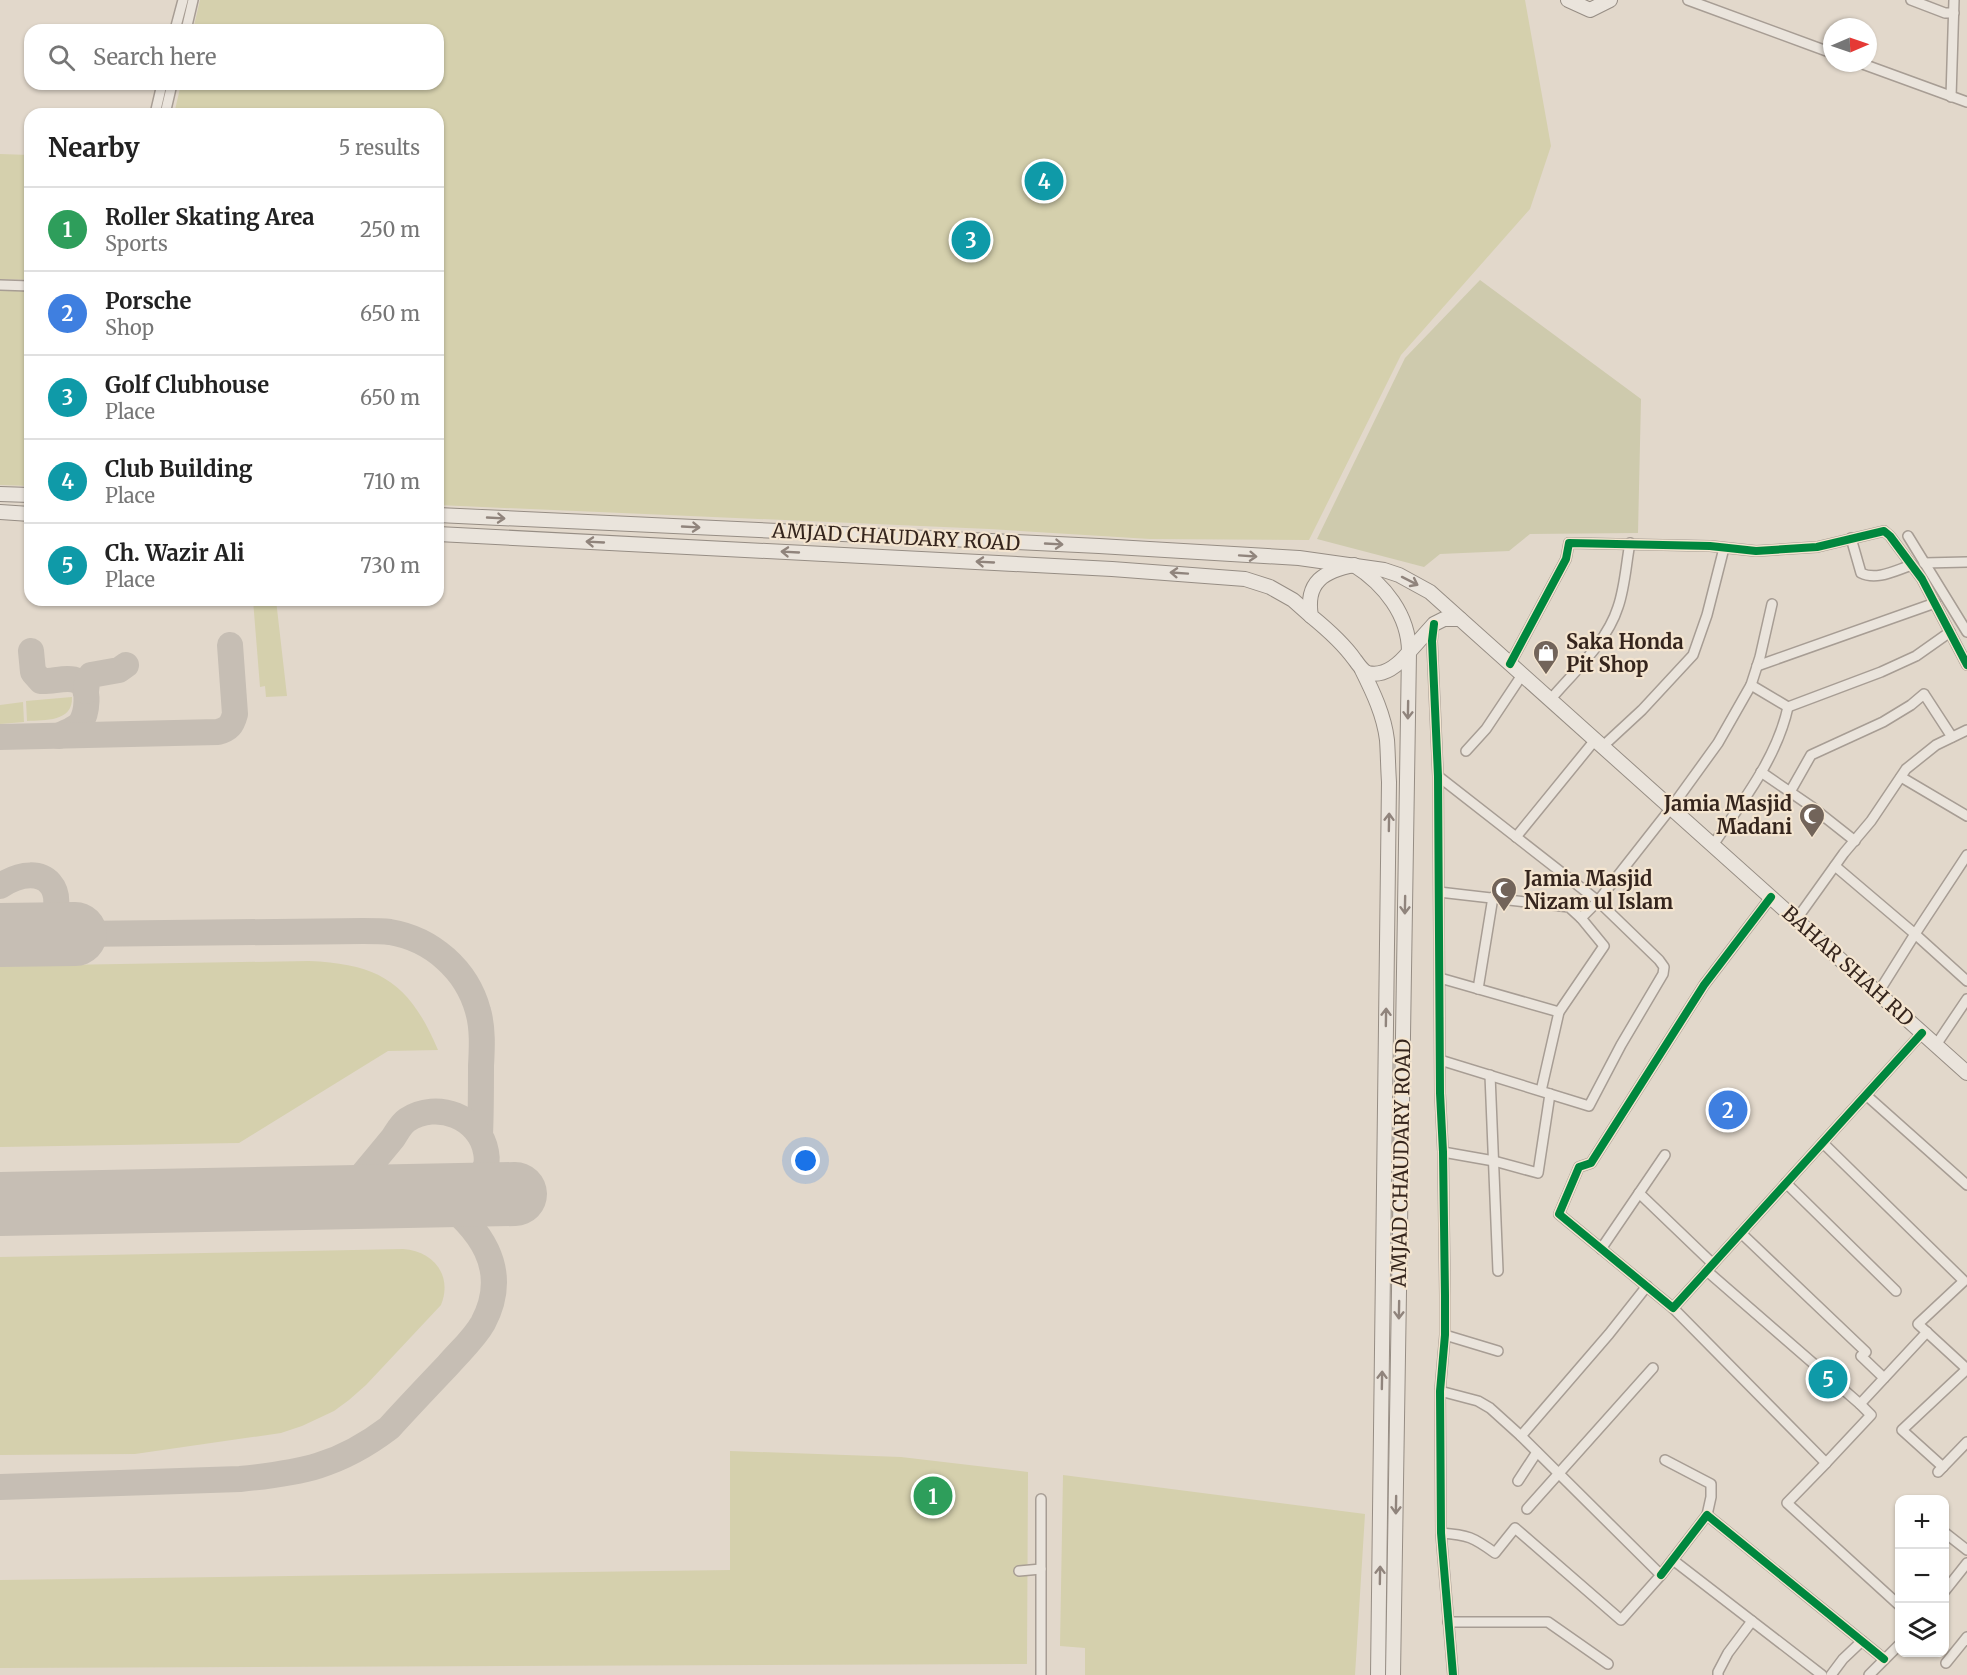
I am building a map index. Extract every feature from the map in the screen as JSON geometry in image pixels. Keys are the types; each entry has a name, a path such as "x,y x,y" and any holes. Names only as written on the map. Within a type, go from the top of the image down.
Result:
{"main road":[{"path":"1578,1 1590,10 1610,0"},
{"path":"0,494 24,495"},
{"path":"0,512 24,514"},
{"name":"AMJAD CHAUDARY ROAD","path":"444,515 1099,546 1299,558 1384,570 1430,592 1460,620"},
{"name":"AMJAD CHAUDARY ROAD","path":"444,534 1219,576 1245,579 1270,587 1293,600 1311,616"},
{"path":"1409,652 1407,631 1394,604 1373,579 1354,566 1338,568 1316,582 1310,597 1311,616 1337,638 1362,669 1369,673 1385,671 1402,661 1434,624 1444,619 1460,620"},
{"name":"BAHAR SHAH RD","path":"1460,620 1967,1073"},
{"name":"AMJAD CHAUDARY ROAD","path":"1394,1675 1409,652"},
{"name":"AMJAD CHAUDARY ROAD","path":"1362,669 1382,717 1387,738 1389,782 1378,1675"},
{"path":"1372,1675 1380,1598"}],"street":[{"path":"177,24 183,0"},
{"path":"187,24 193,0"},
{"path":"1688,0 1823,50"},
{"path":"1911,0 1945,13 1954,14"},
{"path":"1951,97 1954,0"},
{"path":"1877,69 1967,102"},
{"path":"156,108 161,90"},
{"path":"166,108 171,90"},
{"path":"0,285 24,286"},
{"path":"1510,664 1566,559 1569,543 1630,543 1756,551 1817,547 1884,531 1922,579 1967,665"},
{"path":"1908,536 1967,632"},
{"path":"1851,538 1861,573 1869,577 1912,565"},
{"path":"1550,700 1600,643 1610,625 1618,607 1630,543"},
{"path":"1516,837 1598,743 1642,710 1693,655 1707,615 1724,548"},
{"path":"1924,562 1967,562"},
{"path":"1757,666 1935,603"},
{"path":"1581,918 1598,901 1671,808 1718,743 1751,685 1772,604"},
{"path":"1434,624 1432,640 1438,776 1443,1152 1444,1335 1440,1390 1441,1533 1453,1675"},
{"path":"1788,707 1881,672 1916,656 1950,632"},
{"path":"1466,751 1486,729 1522,675"},
{"path":"1751,685 1788,707"},
{"path":"1790,792 1811,755 1883,722 1924,694 1952,737"},
{"path":"1713,845 1761,772 1784,725 1788,707"},
{"path":"1796,920 1871,821 1900,777 1916,759 1967,730"},
{"path":"1761,772 1855,841"},
{"path":"1438,776 1598,901 1664,967 1663,974 1621,1045 1589,1106 1440,1060"},
{"path":"1900,777 1967,816"},
{"path":"1878,993 1967,855"},
{"path":"1835,866 1967,981"},
{"path":"1439,892 1569,907 1604,946 1560,1012 1546,1092 1538,1173 1494,1161 1443,1152"},
{"path":"1478,989 1492,897"},
{"path":"1771,897 1704,985 1591,1163 1579,1167 1559,1214 1673,1308 1826,1463"},
{"path":"1440,978 1560,1012"},
{"path":"1936,1045 1967,999"},
{"path":"1673,1308 1922,1033"},
{"path":"1490,1075 1498,1271"},
{"path":"1866,1095 1967,1185"},
{"path":"1823,1143 1964,1281 1918,1324 1967,1369 1902,1430 1941,1469 1967,1442"},
{"path":"1601,1249 1665,1155"},
{"path":"1786,1183 1896,1291"},
{"path":"1639,1193 1710,1267 1871,1415 1787,1503 1897,1603"},
{"path":"1741,1233 1866,1352 1861,1356 1884,1378"},
{"path":"1521,1436 1647,1286"},
{"path":"1860,1404 1927,1332"},
{"path":"1444,1335 1498,1351"},
{"path":"1527,1509 1653,1368"},
{"path":"1440,1390 1478,1401 1490,1407 1661,1575"},
{"path":"1518,1480 1537,1452"},
{"path":"1441,1533 1464,1534 1495,1553 1515,1528 1621,1620 1661,1575 1707,1515 1711,1484 1665,1460"},
{"path":"1041,1499 1041,1675"},
{"path":"1707,1515 1884,1659"},
{"path":"1949,1536 1967,1550"},
{"path":"1673,1560 1822,1675"},
{"path":"1949,1586 1967,1563"},
{"path":"1020,1571 1041,1569"},
{"path":"1718,1675 1728,1653 1752,1621"},
{"path":"1448,1622 1548,1622 1608,1664"},
{"path":"1946,1663 1967,1637"},
{"path":"1832,1675 1843,1659 1862,1641"},
{"path":"1869,1675 1895,1648"}],"shaded area":[{"path":"200,0 1525,0 1551,146 1530,209 1401,355 1309,540 1150,539 989,529 444,505 444,108 175,108 180,90 444,90 444,24 194,24"},
{"path":"0,154 24,155 24,280 0,279"},
{"path":"1480,280 1641,399 1638,533 1530,534 1509,551 1440,554 1424,567 1317,539 1405,358"},
{"path":"0,291 24,291 24,486 0,485"},
{"path":"253,606 277,606 287,696 266,697 265,686 260,687"},
{"path":"72,697 68,711 63,715 49,720 27,721 26,701"},
{"path":"23,702 24,722 0,724 0,705"},
{"path":"309,961 356,967 390,982 416,1009 438,1050 388,1051 239,1143 0,1147 0,966"},
{"path":"403,1249 423,1254 438,1266 444,1284 441,1305 366,1385 334,1411 281,1433 135,1454 0,1455 0,1257"},
{"path":"730,1451 901,1457 1028,1472 1027,1664 0,1668 0,1580 730,1570"},
{"path":"1063,1475 1365,1514 1355,1675 1085,1675 1085,1648 1060,1646"}],"taxiway":[{"path":"0,737 222,731 230,726 235,714 230,645"},
{"path":"31,651 33,672 41,681 74,680 82,684 85,689 86,708 80,724 59,736"},
{"path":"86,691 91,675 119,670 126,665"},
{"path":"0,886 16,878 30,875 42,877 55,893 56,905 53,919 44,935 0,942"},
{"path":"75,934 377,931 390,932 420,942 446,959 456,970 466,982 478,1011 482,1038 480,1135"},
{"path":"333,1197 346,1194 407,1120 419,1114 444,1112 466,1121 475,1129 482,1140 487,1156 484,1170 475,1179 436,1195"},
{"path":"0,1487 262,1477 319,1466 371,1441 389,1428 471,1340 483,1323 491,1303 494,1284 492,1267 486,1250 466,1221 436,1195"}],"runway":[{"path":"0,935 75,934"},
{"path":"0,1204 515,1194"}],"cycle path":[{"path":"1510,664 1566,559 1569,543 1710,546 1756,551 1817,547 1884,531 1922,579 1967,665"},
{"path":"1434,624 1432,641 1438,776 1440,1093 1445,1295 1445,1335 1440,1391 1441,1533 1453,1675"},
{"path":"1771,897 1704,985 1591,1163 1579,1167 1559,1214 1673,1308 1922,1033"},
{"path":"1661,1575 1707,1515 1884,1659"}],"place":[{"name":"Club Building","path":"1044,181"},
{"name":"Golf Clubhouse","path":"971,240"},
{"name":"Saka Honda Pit Shop","path":"1546,676"},
{"name":"Jamia Masjid Madani","path":"1812,839"},
{"name":"Jamia Masjid Nizam ul Islam","path":"1504,913"},
{"name":"Porsche","path":"1728,1110"},
{"name":"Ch. Wazir Ali","path":"1828,1379"},
{"name":"Roller Skating Area","path":"933,1496"}]}
